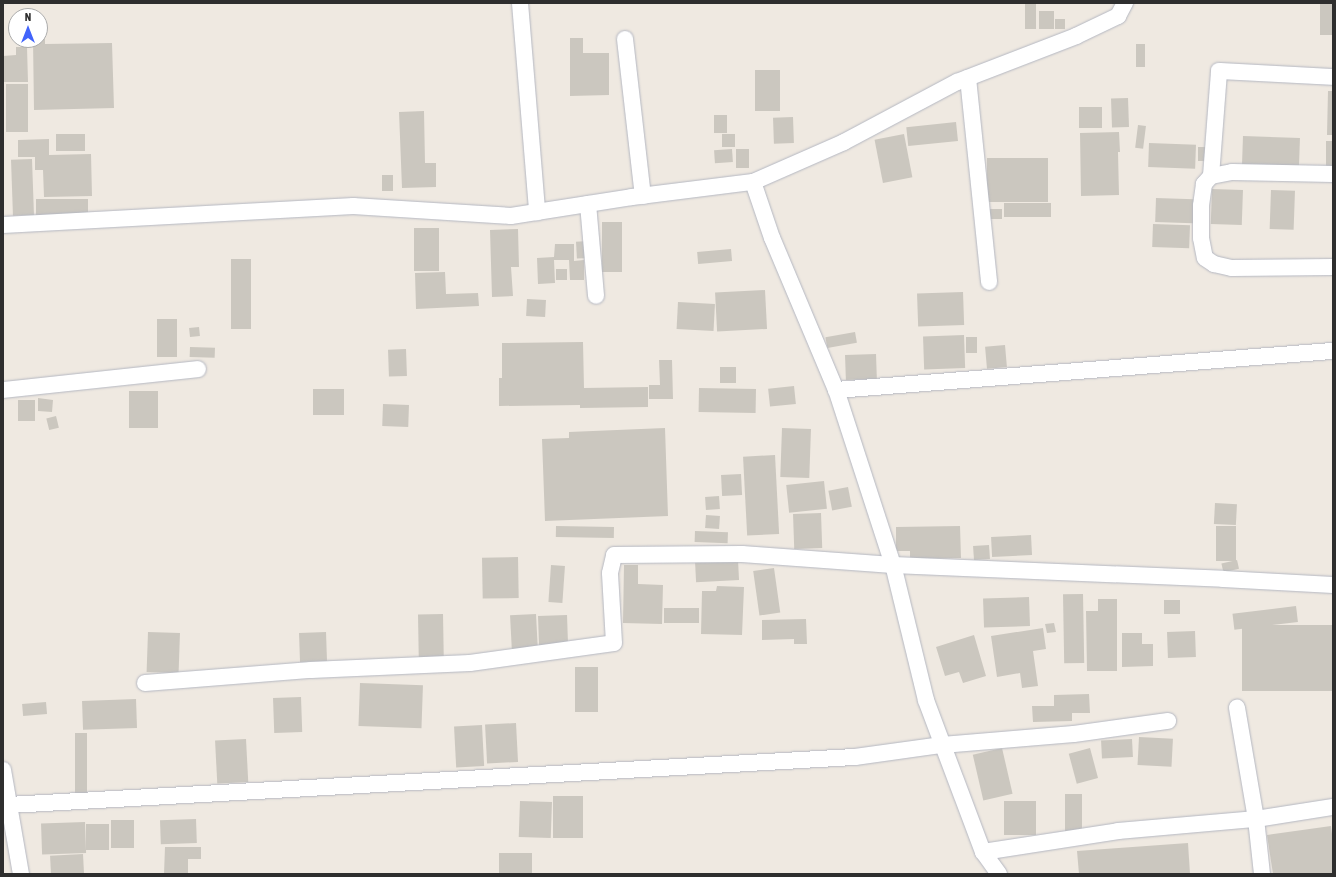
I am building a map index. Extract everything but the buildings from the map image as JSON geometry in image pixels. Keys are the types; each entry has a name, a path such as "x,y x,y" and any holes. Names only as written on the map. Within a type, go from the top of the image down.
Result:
{"street":[{"path":"520,3 537,212"},
{"path":"3,225 353,206 511,216 643,196 753,182 844,142 968,78 1097,26 1118,16 1125,3"},
{"path":"625,39 643,196"},
{"path":"1333,77 1219,71 1211,176 1204,184 1201,206 1201,238 1205,258 1214,264 1232,268 1333,267"},
{"path":"968,78 989,282"},
{"path":"1211,176 1232,172 1333,174"},
{"path":"753,182 772,238 836,390 893,565 926,700 983,852 999,874"},
{"path":"588,204 596,296"},
{"path":"836,390 1333,351"},
{"path":"3,390 198,369"},
{"path":"145,683 311,670 470,663 614,643 610,573 614,555 742,554 893,565 1333,585"},
{"path":"1237,708 1256,819 1262,874"},
{"path":"9,805 855,757 942,745 1074,734 1168,721"},
{"path":"3,770 21,874"},
{"path":"983,852 1118,831 1256,819 1333,807"}]}
